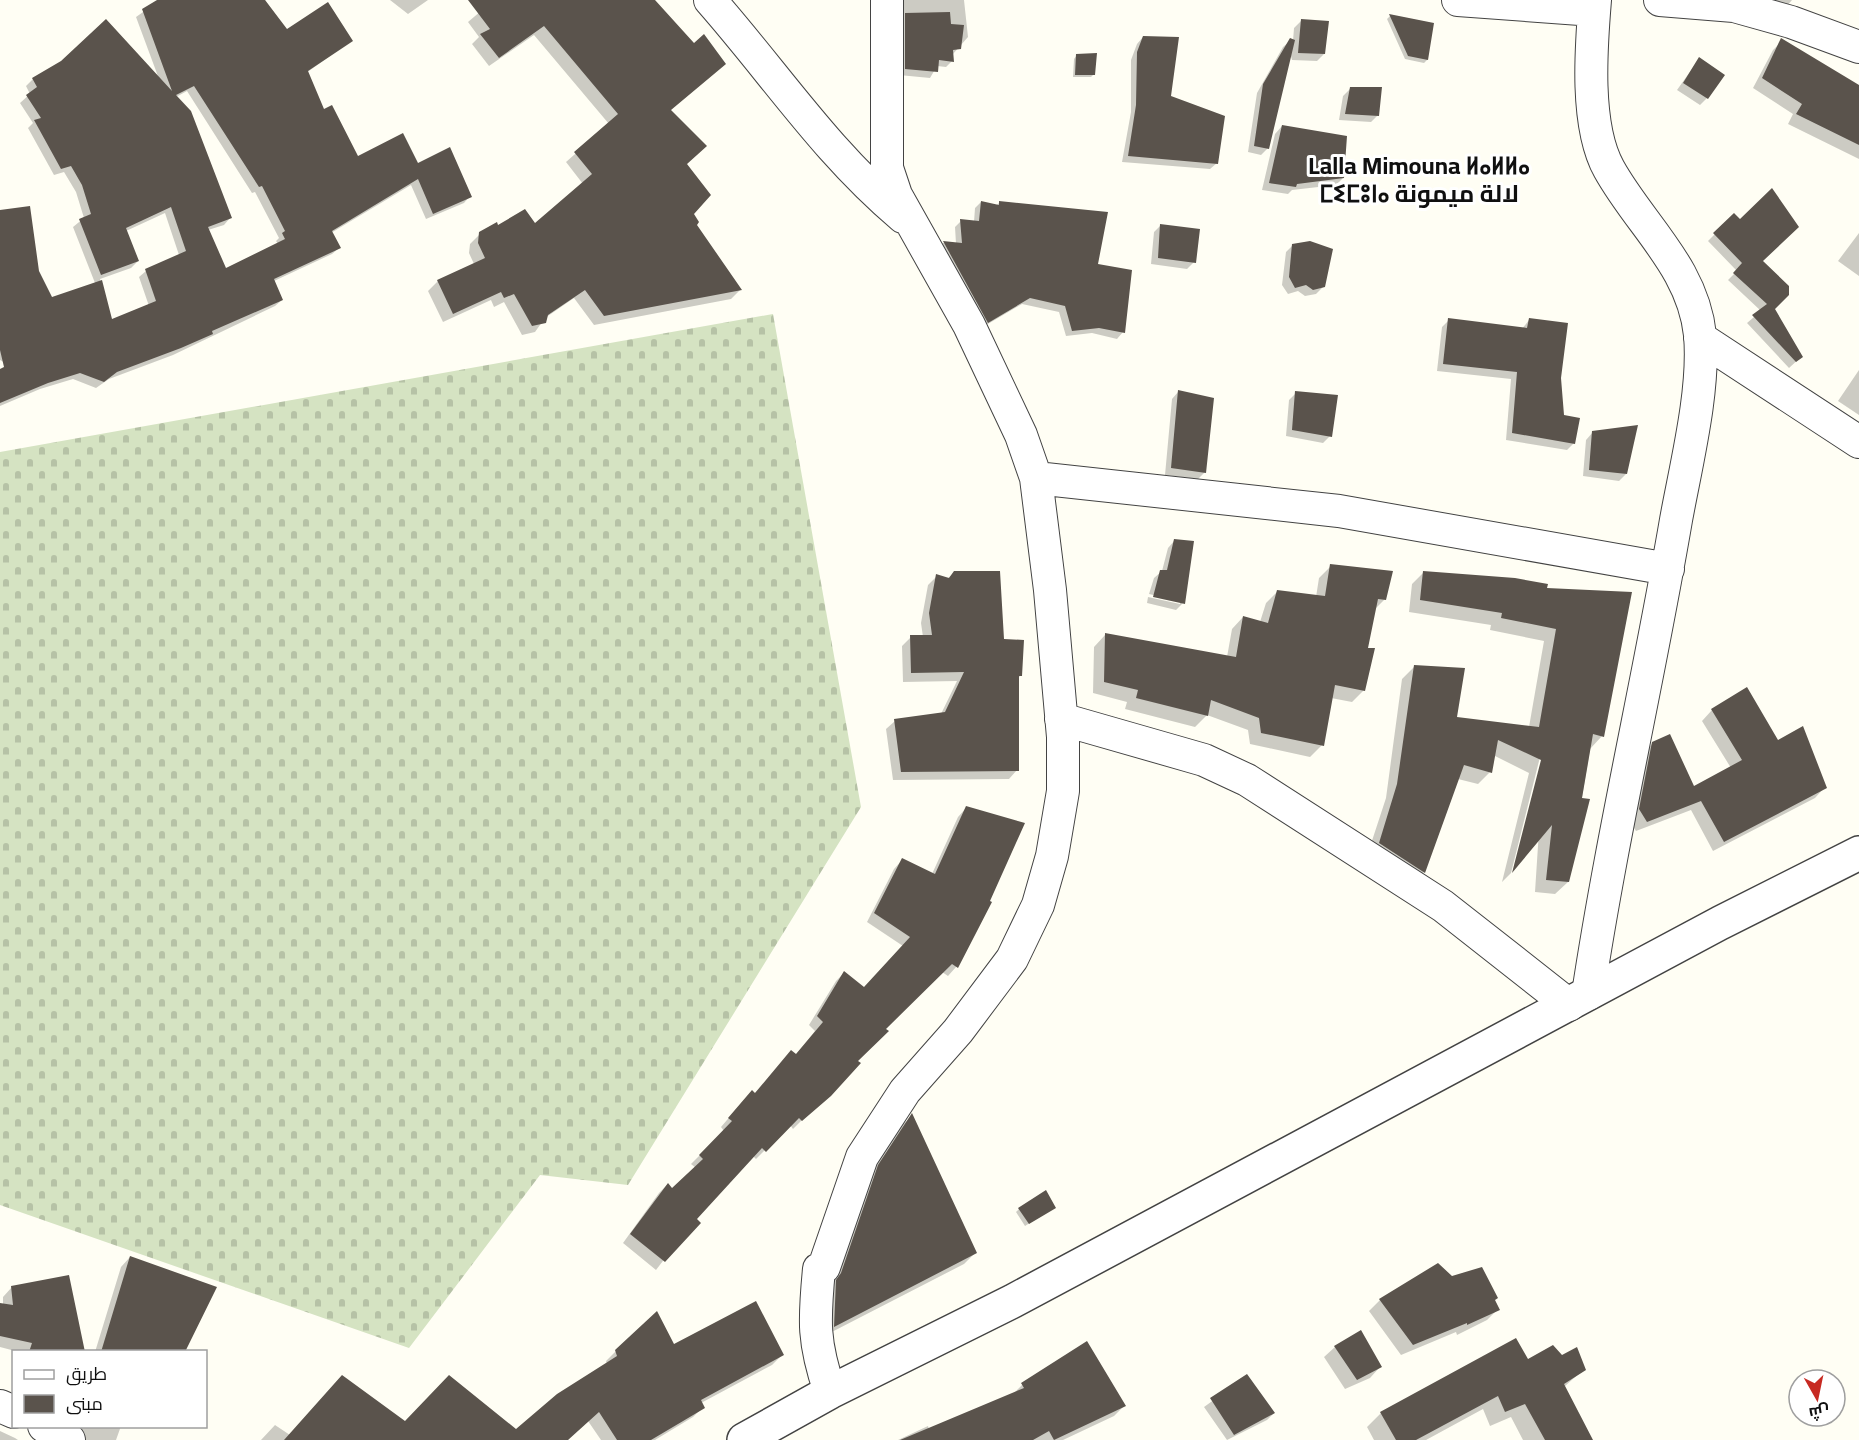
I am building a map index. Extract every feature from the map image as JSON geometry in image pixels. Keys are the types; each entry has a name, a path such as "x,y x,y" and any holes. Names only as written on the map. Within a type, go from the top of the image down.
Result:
{"street":[{"path":"710,0 812,127 867,187 910,223"},
{"path":"830,1392 818,1356 814,1317 819,1269 824,1267 862,1157 905,1091 958,1031 1012,959 1038,905 1052,856 1064,790 1061,719 1050,590 1036,478 1022,435 969,326 910,223 896,195 887,168 887,0"},
{"path":"1458,0 1595,5 1592,39 1593,92 1597,130 1608,167 1679,271 1695,305 1700,338 1696,406 1668,569 1604,889 1578,999"},
{"path":"1660,0 1734,6 1791,22 1859,47"},
{"path":"1700,338 1859,442"},
{"path":"1036,478 1339,511 1668,569"},
{"path":"1061,719 1204,760 1247,780 1443,906 1578,999"},
{"path":"744,1440 830,1392 1013,1301 1578,999 1859,853"},
{"path":"48,1428 69,1440"}],"green space":[{"path":"773,314 861,807 628,1185 540,1175 409,1348 0,1205 0,452"}],"building":[{"path":"157,0 265,0 287,29 328,2 353,41 308,71 324,109 332,105 358,156 403,133 418,163 450,147 472,197 433,214 418,179 332,231 341,248 274,279 283,300 212,331 213,334 181,348 117,372 104,382 80,373 48,383 0,403 0,369 4,367 0,350 0,210 30,206 39,271 52,297 102,280 112,319 156,301 145,269 186,251 171,207 126,228 139,261 101,275 79,219 91,214 82,185 71,166 61,169 34,120 41,118 26,95 37,87 32,78 61,61 106,19 172,91 142,9","holes":["194,86 259,187 262,186 285,231 282,233 285,239 226,268 208,227 232,218 191,111 176,95"]},
{"path":"468,0 655,0 694,43 704,34 726,64 671,110 707,146 687,164 711,195 694,214 699,222 697,225 742,290 604,316 585,290 548,315 546,323 532,326 514,294 504,298 501,292 453,314 437,280 485,258 478,243 479,232 497,222 498,225 525,209 535,223 592,174 574,152 618,114 544,26 499,58 480,34 490,29"},
{"path":"950,12 951,24 964,25 961,49 953,50 954,62 939,60 938,72 905,69 905,13"},
{"path":"1389,14 1434,23 1428,60 1408,56"},
{"path":"1301,19 1329,21 1325,54 1298,53"},
{"path":"1143,36 1179,37 1171,96 1225,116 1218,164 1128,156 1136,105 1137,52"},
{"path":"1290,38 1295,40 1269,149 1254,146 1263,84"},
{"path":"1781,38 1859,85 1859,145 1796,114 1802,104 1762,78"},
{"path":"1097,53 1095,75 1075,75 1076,54"},
{"path":"1699,57 1725,75 1708,99 1683,83"},
{"path":"1350,87 1382,87 1379,116 1345,114"},
{"path":"1282,125 1347,136 1344,178 1297,184 1296,187 1269,183"},
{"path":"1772,188 1799,227 1763,261 1789,286 1789,295 1775,309 1803,357 1796,362 1752,315 1767,304 1733,273 1742,263 1713,233 1734,213 1740,219"},
{"path":"981,201 999,205 999,201 1108,212 1098,264 1132,270 1125,333 1099,328 1072,331 1065,306 1030,298 988,323 943,241 962,243 960,219 979,221"},
{"path":"1160,224 1200,229 1196,263 1158,258"},
{"path":"1310,241 1333,249 1325,287 1313,290 1306,285 1295,288 1289,277 1292,244"},
{"path":"1448,318 1527,328 1529,318 1568,323 1561,378 1564,415 1580,418 1575,444 1512,433 1517,372 1443,364"},
{"path":"1178,390 1214,398 1206,473 1171,468"},
{"path":"1295,391 1338,395 1332,437 1292,430"},
{"path":"1638,425 1627,474 1589,470 1592,431"},
{"path":"1174,539 1194,541 1185,604 1153,597 1160,570 1167,570"},
{"path":"1330,564 1393,571 1386,600 1378,599 1368,648 1375,648 1365,691 1335,685 1324,746 1261,733 1259,718 1211,700 1208,716 1136,698 1138,690 1104,682 1105,633 1236,657 1243,616 1268,623 1277,590 1325,596"},
{"path":"954,571 1000,571 1004,639 1024,640 1022,676 1019,676 1019,771 901,772 894,719 945,712 964,672 911,673 910,635 932,635 929,613 936,574 949,578"},
{"path":"1423,571 1515,578 1548,584 1547,588 1632,592 1604,737 1593,734 1582,798 1590,799 1569,882 1546,880 1552,825 1512,873 1541,760 1498,740 1492,773 1464,765 1425,873 1379,843 1397,784 1414,665 1465,668 1457,717 1539,727 1556,629 1501,618 1502,613 1420,600"},
{"path":"1747,687 1778,740 1803,726 1827,788 1724,842 1701,801 1647,822 1639,809 1652,742 1670,734 1694,786 1742,760 1711,709"},
{"path":"966,806 1025,823 990,901 992,902 958,968 952,964 886,1029 889,1031 858,1061 861,1063 831,1096 802,1121 799,1118 766,1152 762,1148 697,1219 701,1223 665,1262 630,1234 668,1183 672,1188 703,1159 699,1155 732,1121 728,1118 752,1090 755,1093 791,1050 796,1054 823,1022 817,1016 844,971 864,987 910,937 874,913 902,858 935,874"},
{"path":"912,1113 977,1253 834,1327 836,1280 841,1273 878,1165"},
{"path":"1046,1190 1056,1208 1029,1224 1018,1208"},
{"path":"130,1256 217,1287 186,1350 102,1350"},
{"path":"1438,1263 1452,1276 1482,1267 1498,1298 1495,1300 1500,1310 1413,1345 1379,1299"},
{"path":"69,1275 85,1350 30,1350 32,1343 0,1336 0,1303 13,1305 11,1286"},
{"path":"756,1301 784,1355 701,1400 705,1408 651,1440 617,1440 599,1412 568,1440 284,1440 342,1375 405,1421 449,1375 516,1429 557,1394 617,1356 615,1350 657,1311 674,1344"},
{"path":"1361,1330 1382,1367 1357,1380 1334,1346"},
{"path":"1516,1338 1528,1359 1553,1345 1562,1355 1577,1347 1586,1370 1564,1384 1593,1440 1545,1440 1525,1404 1505,1412 1498,1396 1416,1440 1396,1440 1380,1412"},
{"path":"1087,1341 1126,1406 1054,1440 1049,1431 1033,1440 900,1440 1024,1388 1021,1383"},
{"path":"1247,1374 1275,1413 1234,1435 1210,1398"}],"district":[{"name":"Lalla Mimouna ⵍⴰⵍⵍⴰ ⵎⵉⵎⵓⵏⴰ لالة ميمونة","path":"1419,179"}]}
